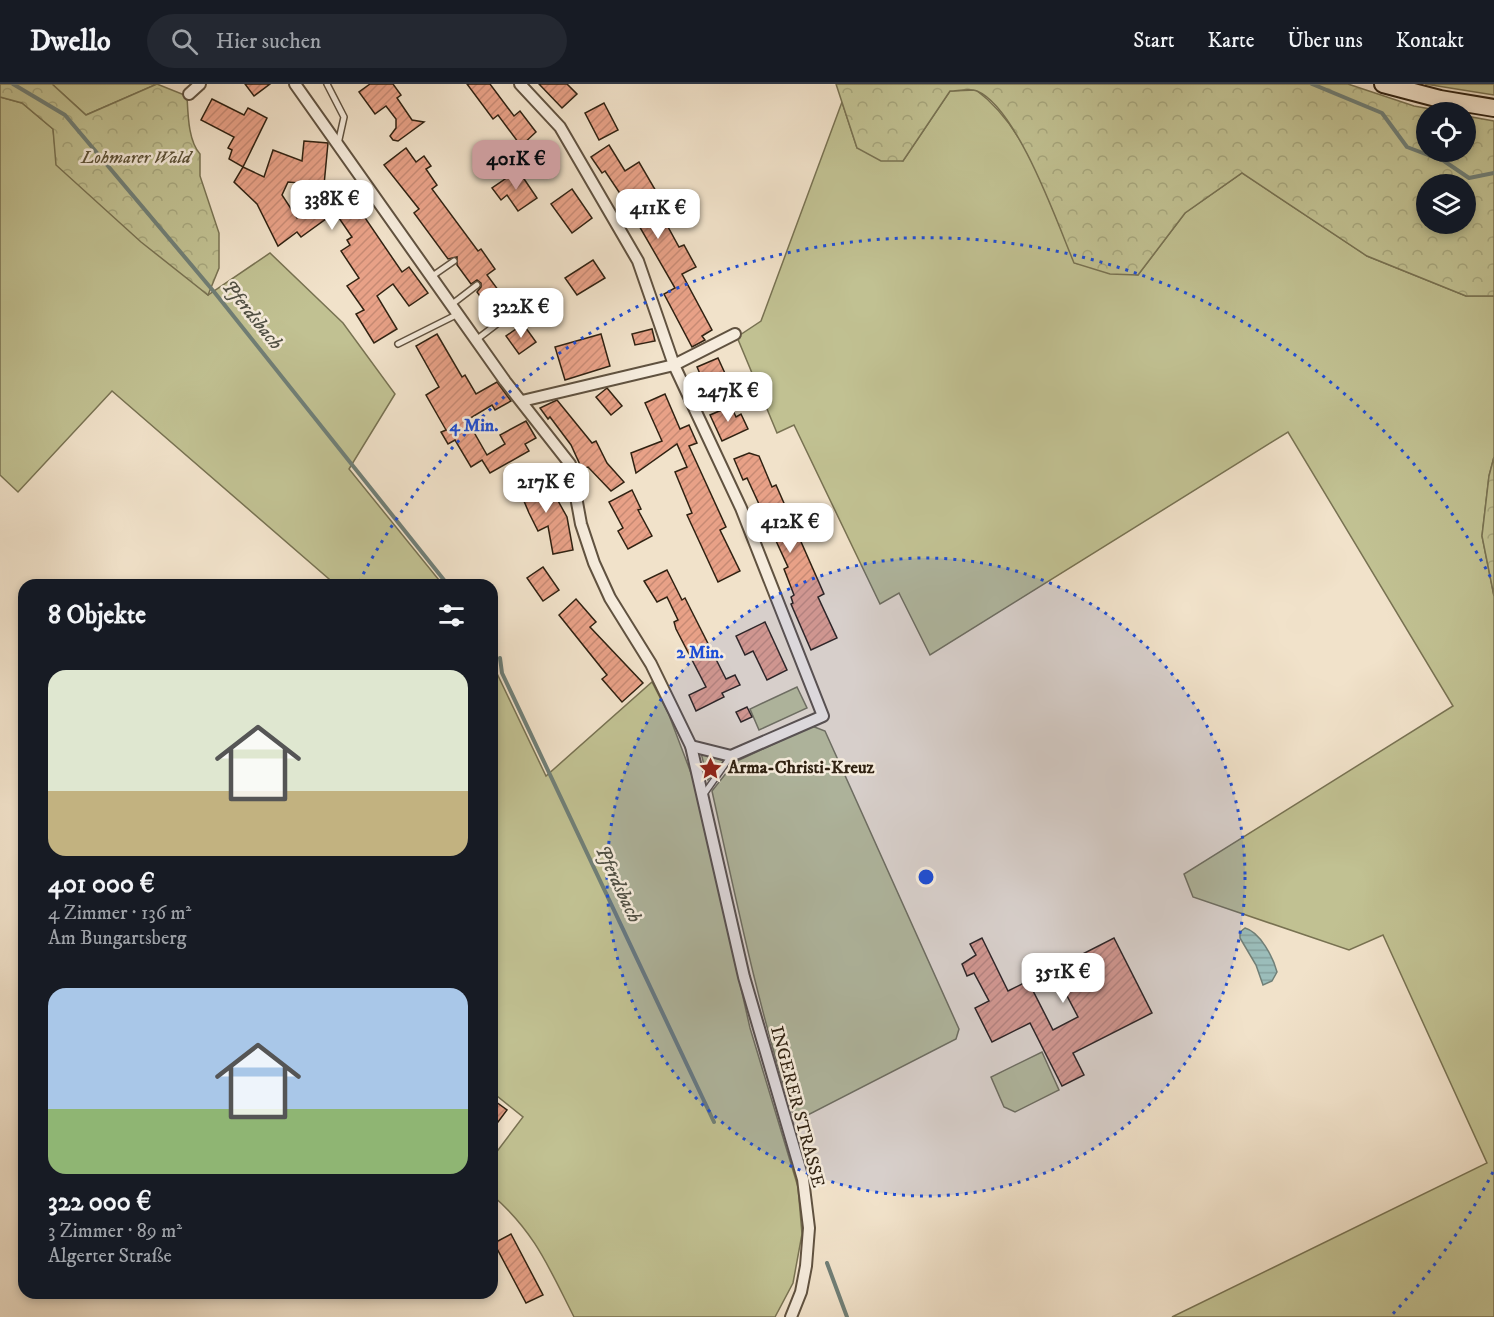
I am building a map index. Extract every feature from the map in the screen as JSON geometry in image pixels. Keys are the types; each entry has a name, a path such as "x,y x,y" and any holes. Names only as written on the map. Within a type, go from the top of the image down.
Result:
{"main road":[{"path":"1383,84 1440,99 1494,108"}],"street":[{"path":"189,94 200,84"},
{"name":"INGERER STRASSE","path":"295,84 385,215 570,464 581,524 594,563 610,598 651,664 691,746 704,794 744,977 803,1179 809,1228 806,1266 801,1292 791,1317"},
{"path":"520,84 560,127 638,261 674,365 741,508 823,716 731,756 691,746"},
{"path":"522,401 674,365 735,333"}],"lane":[{"path":"327,84 344,117 338,144"},
{"path":"431,277 454,261"},
{"path":"398,344 454,310 477,285"},
{"path":"476,340 510,314"},
{"path":"704,794 731,756"}],"green space":[{"name":"Lohmarer Wald","path":"0,84 52,84 86,115 157,84 187,96 191,134 200,154 200,176 219,233 219,268 208,295 141,242 56,165 53,129 22,103 0,97"},
{"path":"52,84 157,84 86,115"},
{"path":"836,84 1348,84 1416,106 1416,162 1476,162 1476,118 1494,121 1494,296 1466,296 1367,256 1242,173 1185,213 1138,275 1110,274 1074,263 1021,142 1007,119 992,102 974,90 950,91 903,161 881,161 857,148"},
{"path":"1425,84 1494,84 1494,95"},
{"path":"976,90 994,106 1024,146 1036,169 1075,263 1138,275 1185,213 1242,173 1367,256 1466,296 1494,296 1494,457 1489,476 1482,536 1494,596 1494,1317 1172,1317 1487,1163 1383,935 1349,950 1193,897 1184,874 1453,706 1288,432 930,655 899,593 880,604 794,425 777,433 737,337 761,321 842,102 857,148 903,161 950,91"},
{"path":"0,97 22,103 53,129 57,165 208,295 270,253 343,323 395,394 349,469 438,579 329,579 112,391 18,492 0,475"},
{"path":"1494,457 1494,596 1482,536 1489,476"},
{"path":"498,676 546,776 652,682 669,715 694,781 750,1028 798,1187 802,1234 793,1283 775,1317 574,1317 540,1252 519,1223 498,1201 498,1150 523,1117 498,1097"},
{"path":"797,687 807,708 759,730 750,709"},
{"path":"812,726 825,731 959,1029 956,1039 804,1117 792,1112 780,1072 748,953 712,791 735,762"},
{"path":"701,753 724,761 708,780"},
{"path":"1042,1052 1059,1090 1015,1112 1004,1107 991,1077"}],"water":[{"path":"1245,928 1251,930 1261,940 1277,972 1272,981 1263,985 1256,965 1240,938 1240,932"}],"building":[{"path":"245,84 270,84 254,96"},
{"path":"370,84 393,84 401,95 397,98 412,120 424,122 398,141 393,140 390,136 396,128 396,119 386,106 375,114 359,92"},
{"path":"467,84 490,84 514,116 520,111 536,132 521,146 498,115 493,119"},
{"path":"539,84 567,84 577,94 562,108"},
{"path":"212,99 244,115 248,108 267,118 243,167 229,159 232,150 228,148 234,137 201,120"},
{"path":"604,103 618,130 599,140 585,113"},
{"path":"304,141 328,143 324,185 288,182 282,195 297,218 342,184 402,272 409,267 428,293 409,306 393,284 377,296 397,329 374,343 356,314 364,310 347,286 359,278 341,251 350,245 347,240 352,237 339,218 331,224 326,219 301,237 297,232 278,246 257,204 234,182 243,167 264,177 273,150 302,161"},
{"path":"609,145 625,171 639,162 667,210 661,214 679,247 684,245 696,267 682,274 712,330 702,336 705,340 692,347 664,294 675,288 623,198 605,171 602,173 591,157"},
{"path":"406,148 416,162 424,156 431,166 426,169 437,185 432,189 478,251 481,249 495,269 487,275 510,306 495,317 477,292 481,283 477,280 471,284 457,265 457,257 448,259 414,213 419,209 384,165"},
{"path":"518,170 537,198 518,211 507,195 501,200 492,188"},
{"path":"572,189 592,218 572,233 551,204"},
{"path":"593,260 605,278 577,295 565,278"},
{"path":"523,324 536,342 519,354 506,336"},
{"path":"652,329 655,341 635,345 632,334"},
{"path":"437,334 462,377 465,375 476,394 497,382 511,401 495,410 492,405 467,420 487,455 505,444 500,435 526,421 536,438 525,444 529,451 490,473 482,460 471,467 455,440 448,444 441,432 446,430 426,395 439,387 416,346"},
{"path":"601,334 610,366 565,380 555,347"},
{"path":"718,358 728,380 707,390 697,367"},
{"path":"607,388 622,406 611,415 596,397"},
{"path":"665,394 680,429 689,425 697,443 689,446 726,527 720,530 740,571 718,582 687,515 692,513 675,472 687,467 677,444 636,473 631,453 662,441 645,403"},
{"path":"557,400 592,443 596,441 607,463 624,482 611,491 588,467 582,469 571,445 550,417 548,419 540,408"},
{"path":"731,406 736,417 741,414 748,429 722,441 710,415"},
{"path":"749,453 759,456 772,487 776,485 824,594 818,597 837,638 811,650 791,604 793,603 791,597 794,595 784,569 788,567 747,478 743,480 734,459"},
{"path":"535,473 549,503 557,499 567,517 573,550 553,554 548,526 538,531 529,513 516,482"},
{"path":"632,490 641,509 638,510 652,536 628,549 618,531 623,528 609,502"},
{"path":"543,567 559,590 543,601 527,578"},
{"path":"667,570 682,600 685,598 726,679 735,675 740,685 722,693 724,697 696,711 689,695 706,687 676,629 674,622 678,620 667,597 657,602 644,581"},
{"path":"576,599 596,622 590,627 643,683 622,702 602,679 607,675 559,615"},
{"path":"765,622 787,670 767,680 753,651 745,655 736,636"},
{"path":"747,707 752,717 741,722 736,712"},
{"path":"982,938 1008,991 1028,981 1053,1030 1078,1017 1053,969 1114,938 1152,1013 1073,1053 1084,1075 1062,1086 1030,1023 992,1042 975,1008 989,1001 974,973 967,976 962,964 976,955 970,944"},
{"path":"498,1103 507,1110 498,1122"},
{"path":"511,1234 543,1295 526,1303 498,1250 498,1241"}],"waterway":[{"name":"Pferdsbach","path":"13,84 65,115 215,293 443,579"},
{"path":"1312,84 1382,113 1407,147 1444,161 1469,178 1494,173"},
{"name":"Pferdsbach","path":"500,658 502,673 714,1122"},
{"name":"Pferdsbach","path":"827,1263 847,1317"}],"place":[{"name":"Arma-Christi-Kreuz","path":"710,768"}]}
